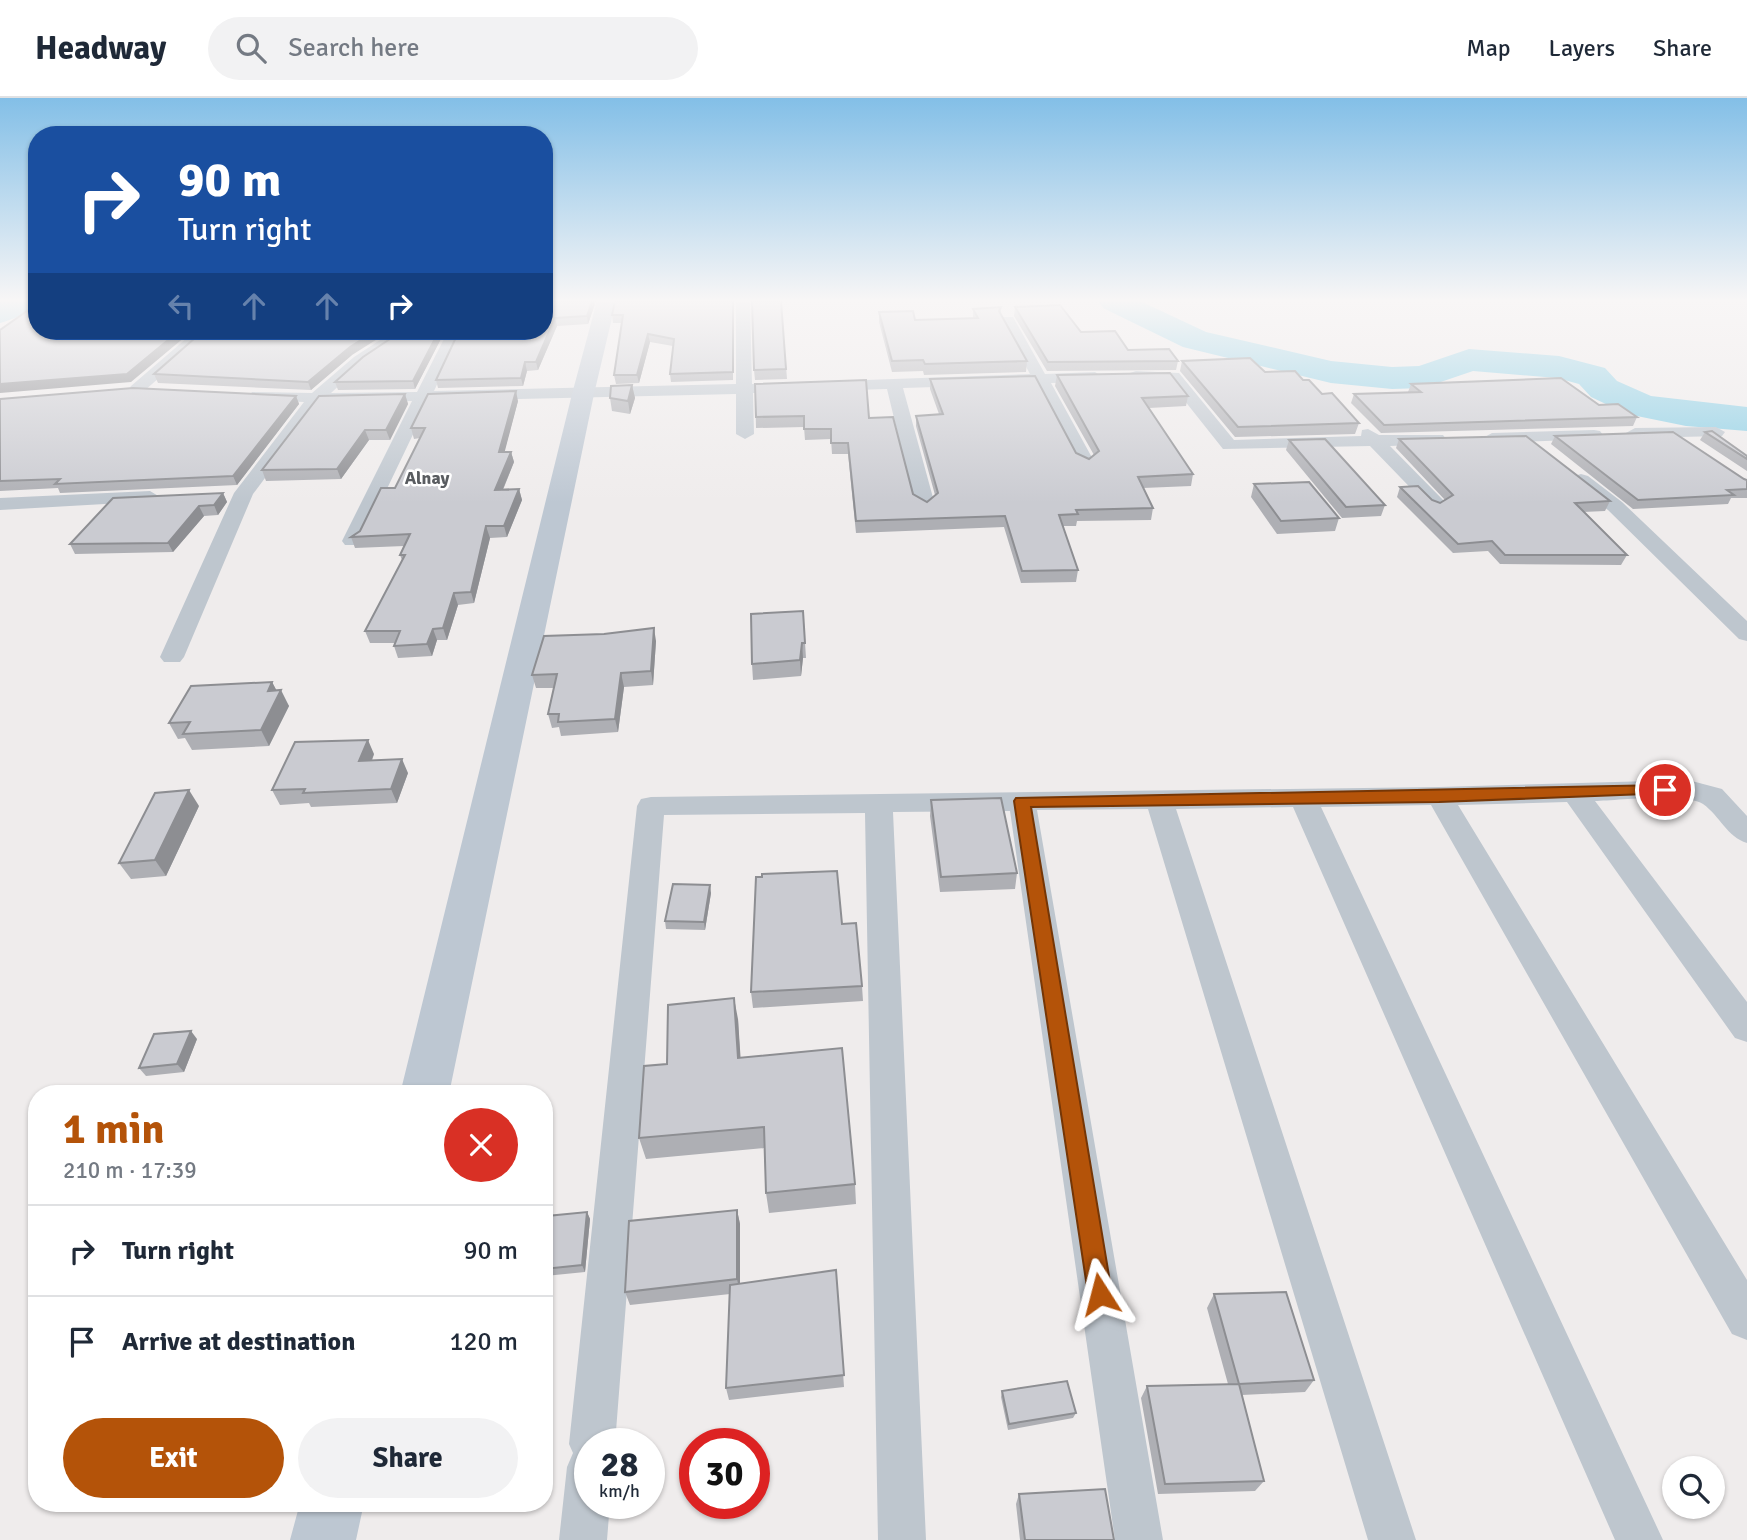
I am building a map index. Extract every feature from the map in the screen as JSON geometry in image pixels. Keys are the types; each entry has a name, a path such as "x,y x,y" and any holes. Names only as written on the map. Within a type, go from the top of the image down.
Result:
{"main road":[{"path":"426,1085 590,368"},
{"path":"323,1540 330,1512"}],"street":[{"path":"156,368 131,389 165,390"},
{"path":"172,657 244,493 316,398 350,368"},
{"path":"352,541 437,368"},
{"path":"745,368 745,435"},
{"path":"1033,368 1086,463"},
{"path":"248,394 316,398 583,394 892,382 1173,376 1229,445 1716,432"},
{"path":"892,382 925,505"},
{"path":"1357,423 1437,504"},
{"path":"1671,432 1695,447"},
{"path":"1527,437 1546,452"},
{"path":"1566,468 1615,506 1747,634"},
{"path":"217,494 244,493"},
{"path":"0,504 163,496"},
{"path":"593,1428 651,806 1439,796 1688,789 1712,796 1747,834"},
{"path":"1574,793 1747,1028"},
{"path":"1439,796 1747,1319"},
{"path":"1303,798 1639,1540"},
{"path":"1159,800 1392,1540"},
{"path":"1022,801 1139,1540"},
{"path":"878,803 902,1540"},
{"path":"583,1540 585,1519"}],"building":[{"path":"0,368 134,368 127,374 0,384"},
{"path":"161,368 324,368 308,382 154,374"},
{"path":"350,368 420,368 413,381 335,382"},
{"path":"441,368 523,368 521,378 436,380"},
{"path":"615,368 639,368 637,375 614,375"},
{"path":"671,368 733,368 733,372 670,374"},
{"path":"754,368 786,369 754,370"},
{"path":"1188,368 1295,371 1303,380 1309,380 1322,394 1332,393 1359,423 1238,427"},
{"path":"1170,373 1188,396 1142,398 1193,474 1138,477 1153,508 1076,510 1078,514 1059,515 1078,570 1022,571 1005,516 856,521 848,443 831,443 831,429 804,429 804,416 756,417 755,384 866,380 869,418 893,417 913,494 927,502 938,493 916,416 943,414 930,379 1035,376 1076,453 1089,459 1099,451 1057,375"},
{"path":"1561,378 1599,405 1618,404 1637,417 1384,425 1354,394 1421,392 1411,384"},
{"path":"632,385 628,401 610,398 611,386"},
{"path":"133,388 296,396 233,476 55,484 60,479 0,481 0,399"},
{"path":"516,391 499,452 511,452 495,490 519,489 504,526 486,526 471,592 454,593 443,628 433,629 427,644 394,646 400,631 365,631 405,555 400,555 410,534 351,537 360,531 381,488 395,488 425,428 411,428 428,394"},
{"path":"405,394 386,430 365,430 337,469 262,470 319,396"},
{"path":"1712,431 1747,456 1747,459 1705,432"},
{"path":"1673,432 1747,480 1747,489 1727,490 1734,495 1638,500 1555,436"},
{"path":"1526,436 1610,501 1575,503 1627,555 1505,555 1492,541 1458,544 1400,487 1418,486 1432,500 1440,503 1453,495 1399,439"},
{"path":"1325,439 1385,505 1346,507 1289,440"},
{"path":"1309,482 1339,518 1281,521 1254,484"},
{"path":"223,493 214,505 199,506 168,543 70,544 113,498"},
{"path":"803,611 805,643 802,643 800,660 752,664 751,614"},
{"path":"654,628 651,671 621,673 615,719 558,722 559,714 548,714 557,674 532,675 544,636 604,634"},
{"path":"272,682 268,691 281,690 261,730 183,734 190,722 169,723 191,686"},
{"path":"368,740 359,761 402,759 391,789 303,793 305,789 272,790 295,742"},
{"path":"189,790 155,860 119,863 155,793"},
{"path":"1001,798 1017,873 941,877 931,800"},
{"path":"837,871 842,924 856,923 862,986 751,992 756,877 762,877 762,874"},
{"path":"673,884 710,885 704,922 665,921"},
{"path":"734,998 738,1058 842,1048 855,1184 766,1193 764,1127 639,1138 644,1066 667,1064 668,1005"},
{"path":"191,1031 177,1064 139,1068 154,1034"},
{"path":"737,1210 737,1279 625,1292 629,1221"},
{"path":"587,1212 582,1265 553,1268 553,1215"},
{"path":"836,1270 844,1375 726,1388 730,1285"},
{"path":"1286,1292 1314,1380 1239,1384 1214,1294"},
{"path":"1067,1381 1076,1413 1009,1424 1002,1391"},
{"path":"1239,1384 1264,1481 1165,1484 1147,1386"},
{"path":"1105,1489 1114,1540 1025,1540 1019,1494"}],"waterway":[{"path":"1315,368 1392,378 1423,377 1447,368"},
{"path":"1564,368 1592,376 1604,389 1641,406 1686,414 1747,419"}],"district":[{"name":"Alnay","path":"427,478"}],"route":[{"path":"1100,1294 1022,801 1439,796 1665,790"}]}
